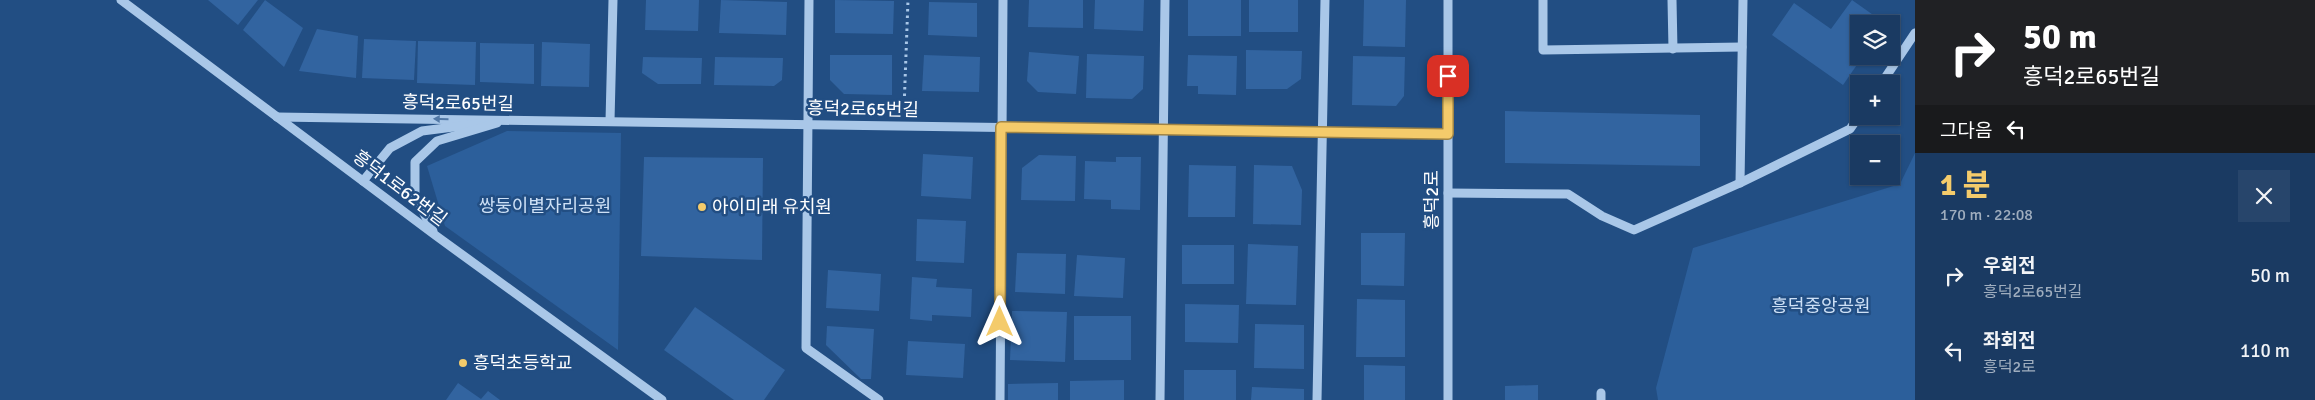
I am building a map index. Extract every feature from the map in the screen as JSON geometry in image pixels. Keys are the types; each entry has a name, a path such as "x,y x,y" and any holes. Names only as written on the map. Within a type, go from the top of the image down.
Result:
{"street":[{"name":"흥덕1로62번길","path":"121,0 435,235 662,400"},
{"path":"610,121 613,0"},
{"path":"809,0 806,348 879,400"},
{"path":"1000,400 1003,0"},
{"path":"1160,400 1166,0"},
{"path":"1317,400 1325,0"},
{"name":"흥덕2로","path":"1448,0 1448,400"},
{"path":"1543,0 1543,50 1742,47"},
{"path":"1672,0 1673,49"},
{"path":"1740,183 1743,0"},
{"path":"1887,75 1915,33"},
{"name":"흥덕2로65번길","path":"277,116 1448,134"},
{"path":"363,181 390,148 422,132 507,120"},
{"path":"435,235 415,196 415,162 437,141 507,120"},
{"path":"1448,193 1568,194 1602,216 1634,230 1740,183 1850,129 1853,125"}],"path":[{"path":"903,126 908,0"}],"green space":[{"name":"쌍둥이별자리공원","path":"507,131 621,133 618,350 445,226 427,166"},
{"name":"흥덕중앙공원","path":"1915,153 1915,400 1658,400 1656,388 1693,248 1900,184"}],"building":[{"path":"208,0 258,0 238,25"},
{"path":"265,0 303,28 284,67 243,30"},
{"path":"646,0 699,0 698,31 645,30"},
{"path":"721,0 787,2 786,35 719,33"},
{"path":"835,0 894,1 893,34 835,33"},
{"path":"1029,0 1083,0 1083,28 1028,27"},
{"path":"1095,0 1144,0 1143,31 1094,29"},
{"path":"1188,0 1241,0 1241,36 1188,36"},
{"path":"1249,0 1298,0 1298,32 1249,32"},
{"path":"1364,0 1406,0 1405,47 1363,46"},
{"path":"1852,0 1873,15 1850,15 1850,65 1857,65 1843,85 1772,35 1794,3 1831,29"},
{"path":"929,2 977,3 977,37 928,35"},
{"path":"317,29 358,36 356,78 299,71"},
{"path":"364,39 416,41 414,80 362,78"},
{"path":"418,41 476,42 475,85 417,83"},
{"path":"542,42 590,44 589,87 541,86"},
{"path":"480,43 534,44 534,84 480,82"},
{"path":"1246,50 1302,51 1301,79 1287,89 1246,89"},
{"path":"1029,52 1079,56 1076,94 1038,92 1027,81"},
{"path":"1087,54 1144,56 1143,89 1132,99 1086,98"},
{"path":"830,55 892,55 892,95 844,94 830,80"},
{"path":"924,55 980,57 979,92 922,91"},
{"path":"1188,55 1237,56 1236,95 1198,94 1198,86 1187,86"},
{"path":"1353,56 1405,57 1404,96 1396,106 1352,105"},
{"path":"643,57 702,58 701,84 658,84 642,73"},
{"path":"715,57 783,58 782,80 774,86 714,85"},
{"path":"1505,111 1700,115 1700,166 1505,163"},
{"path":"923,154 973,157 971,199 921,196"},
{"path":"1039,155 1076,156 1075,201 1021,200 1022,168"},
{"name":"아이미래 유치원","path":"644,157 763,158 762,260 641,256"},
{"path":"1116,157 1141,157 1140,210 1111,209 1111,200 1084,199 1085,161 1116,162"},
{"path":"1189,165 1236,166 1235,217 1188,217"},
{"path":"1254,165 1292,166 1302,190 1301,225 1253,224"},
{"path":"917,219 966,221 964,263 916,261"},
{"path":"1361,233 1405,233 1404,286 1361,285"},
{"path":"1248,244 1298,246 1296,305 1246,304"},
{"path":"1182,245 1234,245 1234,284 1182,284"},
{"path":"1017,253 1066,254 1065,294 1015,292"},
{"path":"1077,255 1125,258 1123,298 1074,296"},
{"path":"828,270 881,274 879,311 826,308"},
{"path":"912,277 937,279 936,287 972,289 971,317 932,315 932,321 910,319"},
{"path":"1357,299 1405,300 1405,357 1356,357"},
{"path":"1185,304 1239,305 1238,343 1185,342"},
{"path":"695,307 785,370 764,400 734,400 664,350"},
{"path":"1012,311 1067,312 1065,362 1010,360"},
{"path":"1074,316 1131,316 1131,360 1074,360"},
{"path":"1255,324 1304,325 1304,369 1254,368"},
{"path":"827,326 874,329 871,379 861,379 826,345"},
{"path":"908,341 965,344 963,378 906,375"},
{"path":"1364,365 1405,366 1405,400 1364,400"},
{"path":"1184,370 1236,370 1236,400 1184,400"},
{"path":"1124,380 1124,400 1070,400 1070,381"},
{"path":"458,383 481,399 488,391 500,400 446,400"},
{"path":"1058,383 1058,400 1008,400 1008,384"},
{"path":"1538,385 1538,400 1505,400 1505,386"},
{"path":"1252,387 1304,389 1304,400 1251,400"}],"place":[{"name":"아이미래 유치원","path":"702,207"},
{"name":"흥덕초등학교","path":"463,363"}],"route":[{"path":"1000,322 1001,127 1448,134 1448,76"}]}
